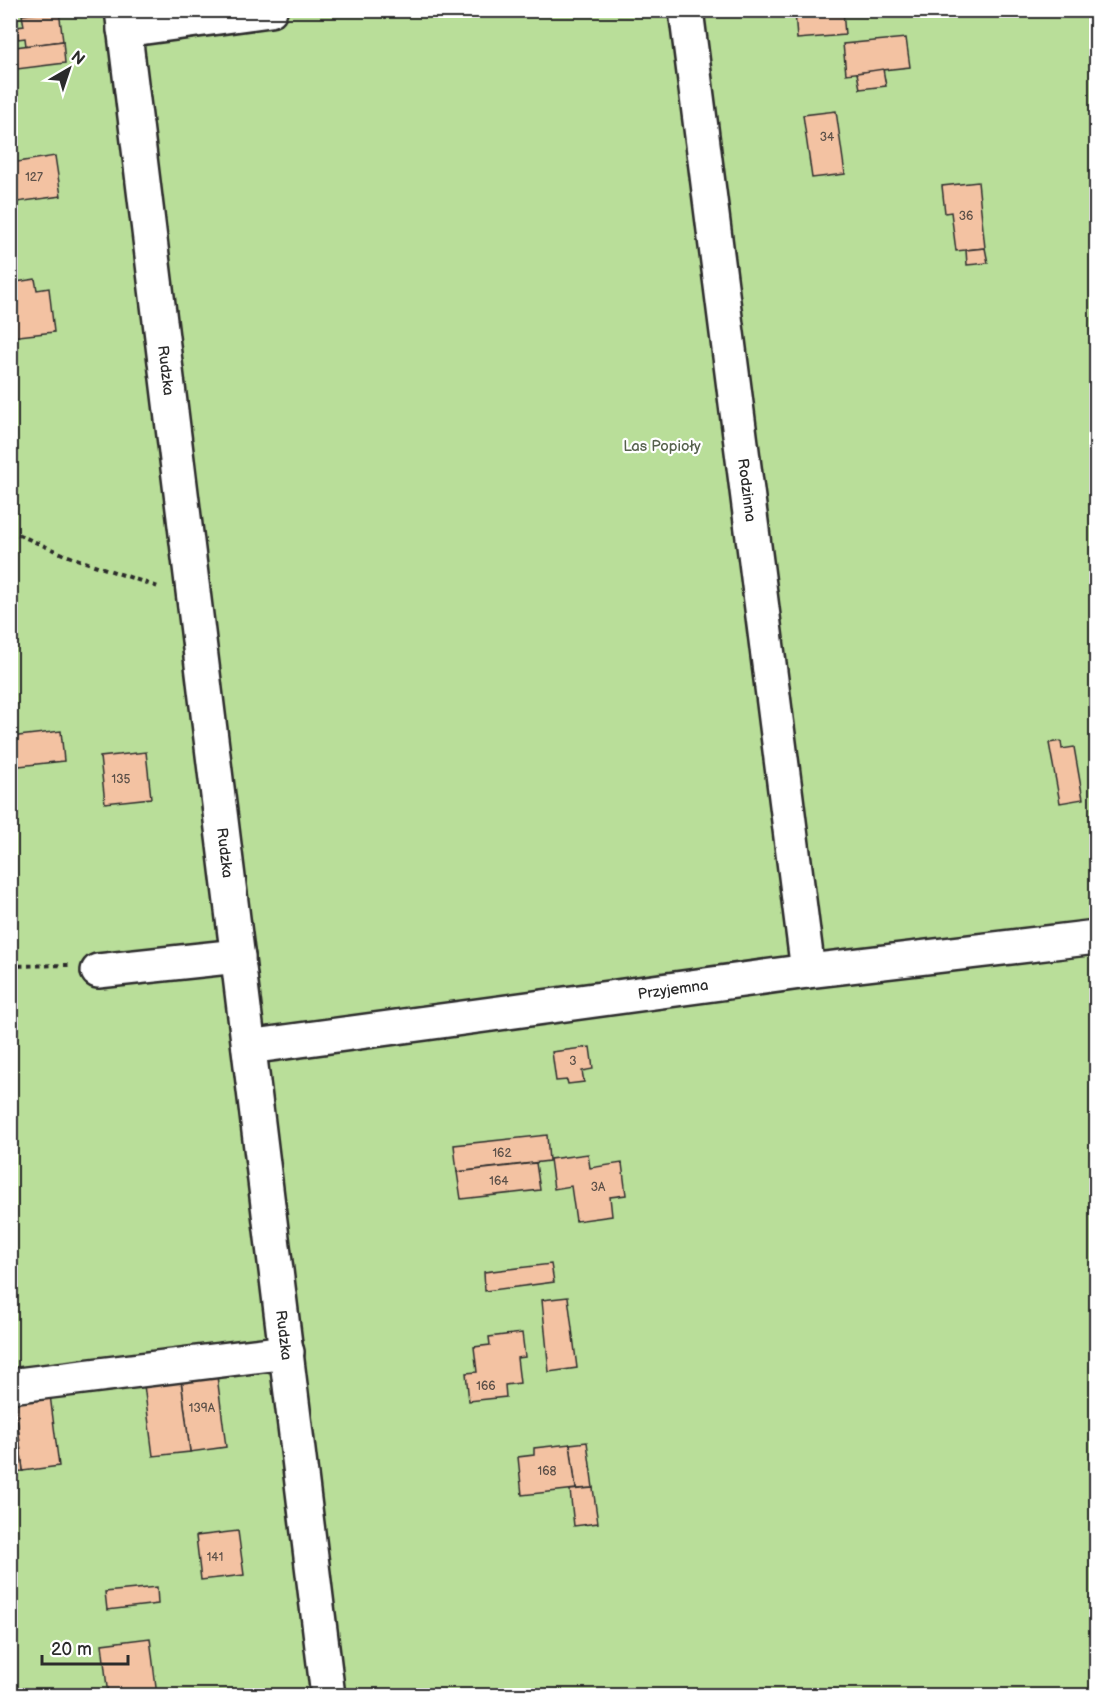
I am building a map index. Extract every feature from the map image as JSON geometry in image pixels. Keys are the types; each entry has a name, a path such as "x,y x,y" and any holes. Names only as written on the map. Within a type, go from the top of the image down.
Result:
{"street":[{"path":"123,20 270,10"},
{"name":"Rodzinna","path":"686,10 808,971"},
{"name":"Rudzka","path":"123,20 328,1695"},
{"name":"Przyjemna","path":"249,1047 808,971 1096,938"},
{"path":"98,971 238,956"},
{"path":"10,1386 287,1352"}],"path":[{"path":"10,531 65,555 194,600"},
{"path":"10,966 89,966 98,971"}],"green space":[{"name":"Las Popioły","path":"11,11 1096,11 1096,1695 11,1696"}],"building":[{"path":"795,10 843,10 845,35 797,39"},
{"path":"59,11 63,41 26,46 25,38 18,39 17,27 24,26 22,15"},
{"path":"906,38 910,67 846,74 843,44"},
{"path":"63,41 65,63 17,69 15,47"},
{"path":"883,69 886,86 860,89 857,73"},
{"path":"836,111 845,174 812,178 803,115"},
{"path":"55,156 61,196 17,202 11,163"},
{"path":"978,182 985,248 956,251 951,212 945,213 942,186"},
{"path":"985,248 988,263 967,265 966,250"},
{"path":"35,279 37,290 49,288 54,332 10,337 10,283"},
{"path":"61,731 64,761 10,767 10,737"},
{"path":"1061,741 1062,749 1074,747 1083,799 1060,803 1049,743"},
{"path":"146,752 151,798 105,803 100,757"},
{"path":"590,1047 593,1069 582,1071 584,1082 568,1084 567,1080 556,1081 552,1052"},
{"path":"547,1135 549,1161 457,1172 454,1145"},
{"path":"588,1154 590,1168 622,1163 626,1195 610,1197 612,1216 576,1221 571,1186 554,1189 550,1159"},
{"path":"536,1163 540,1190 461,1199 457,1172"},
{"path":"551,1264 554,1282 485,1291 484,1272"},
{"path":"568,1297 577,1368 549,1372 542,1300"},
{"path":"522,1333 525,1357 517,1358 520,1383 505,1385 506,1397 469,1401 466,1373 477,1372 474,1347 490,1345 489,1337"},
{"path":"217,1376 226,1447 190,1452 181,1380"},
{"path":"181,1380 190,1452 153,1456 144,1385"},
{"path":"50,1395 59,1466 23,1471 15,1399"},
{"path":"15,1399 23,1471 10,1472 10,1400"},
{"path":"587,1442 593,1488 576,1489 570,1444"},
{"path":"570,1444 576,1489 522,1495 518,1457 534,1455 534,1448"},
{"path":"593,1488 598,1523 574,1526 570,1490"},
{"path":"238,1531 244,1575 201,1580 196,1536"},
{"path":"157,1587 158,1604 107,1610 105,1592"},
{"path":"150,1638 157,1696 108,1696 102,1644"}]}
